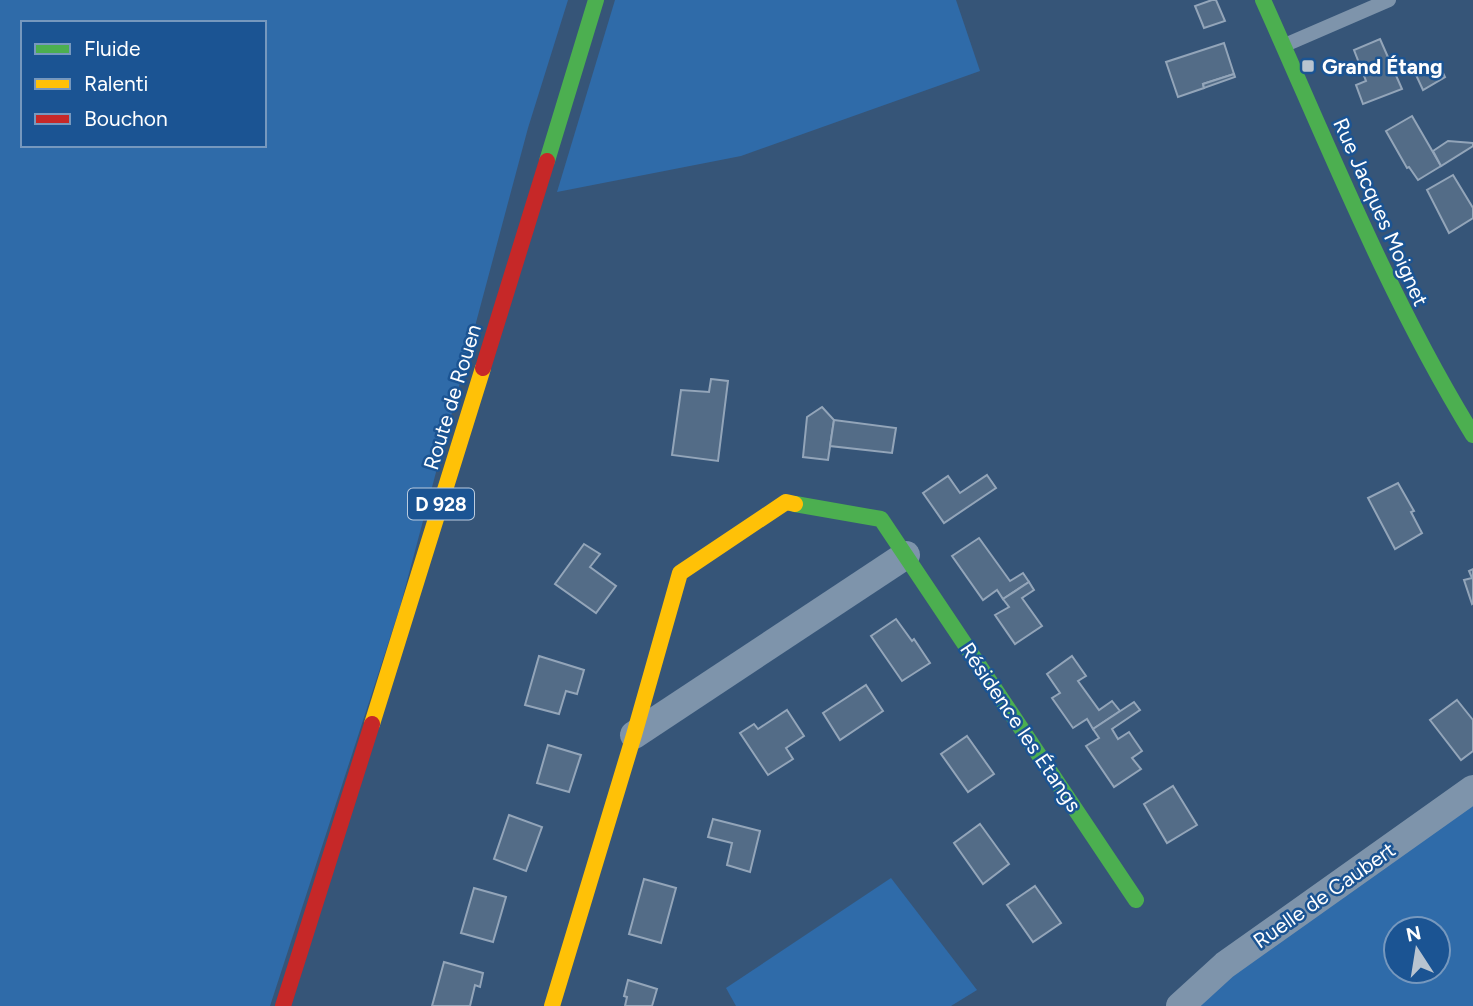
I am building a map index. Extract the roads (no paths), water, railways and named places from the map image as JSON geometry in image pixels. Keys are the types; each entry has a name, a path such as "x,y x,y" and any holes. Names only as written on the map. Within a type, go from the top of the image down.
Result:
{"main road":[{"name":"Route de Rouen","path":"283,1006 596,0"},
{"name":"Rue Jacques Moignet","path":"1263,0 1423,354 1473,435"},
{"name":"Résidence les Étangs","path":"552,1006 680,573 786,502 881,519 1136,900"}],"street":[{"path":"634,735 906,555"},
{"name":"Ruelle de Caubert","path":"1180,1006 1225,965 1473,789"}],"lane":[{"path":"1284,46 1389,0"}],"place":[{"name":"Grand Étang","path":"1308,66"}]}
